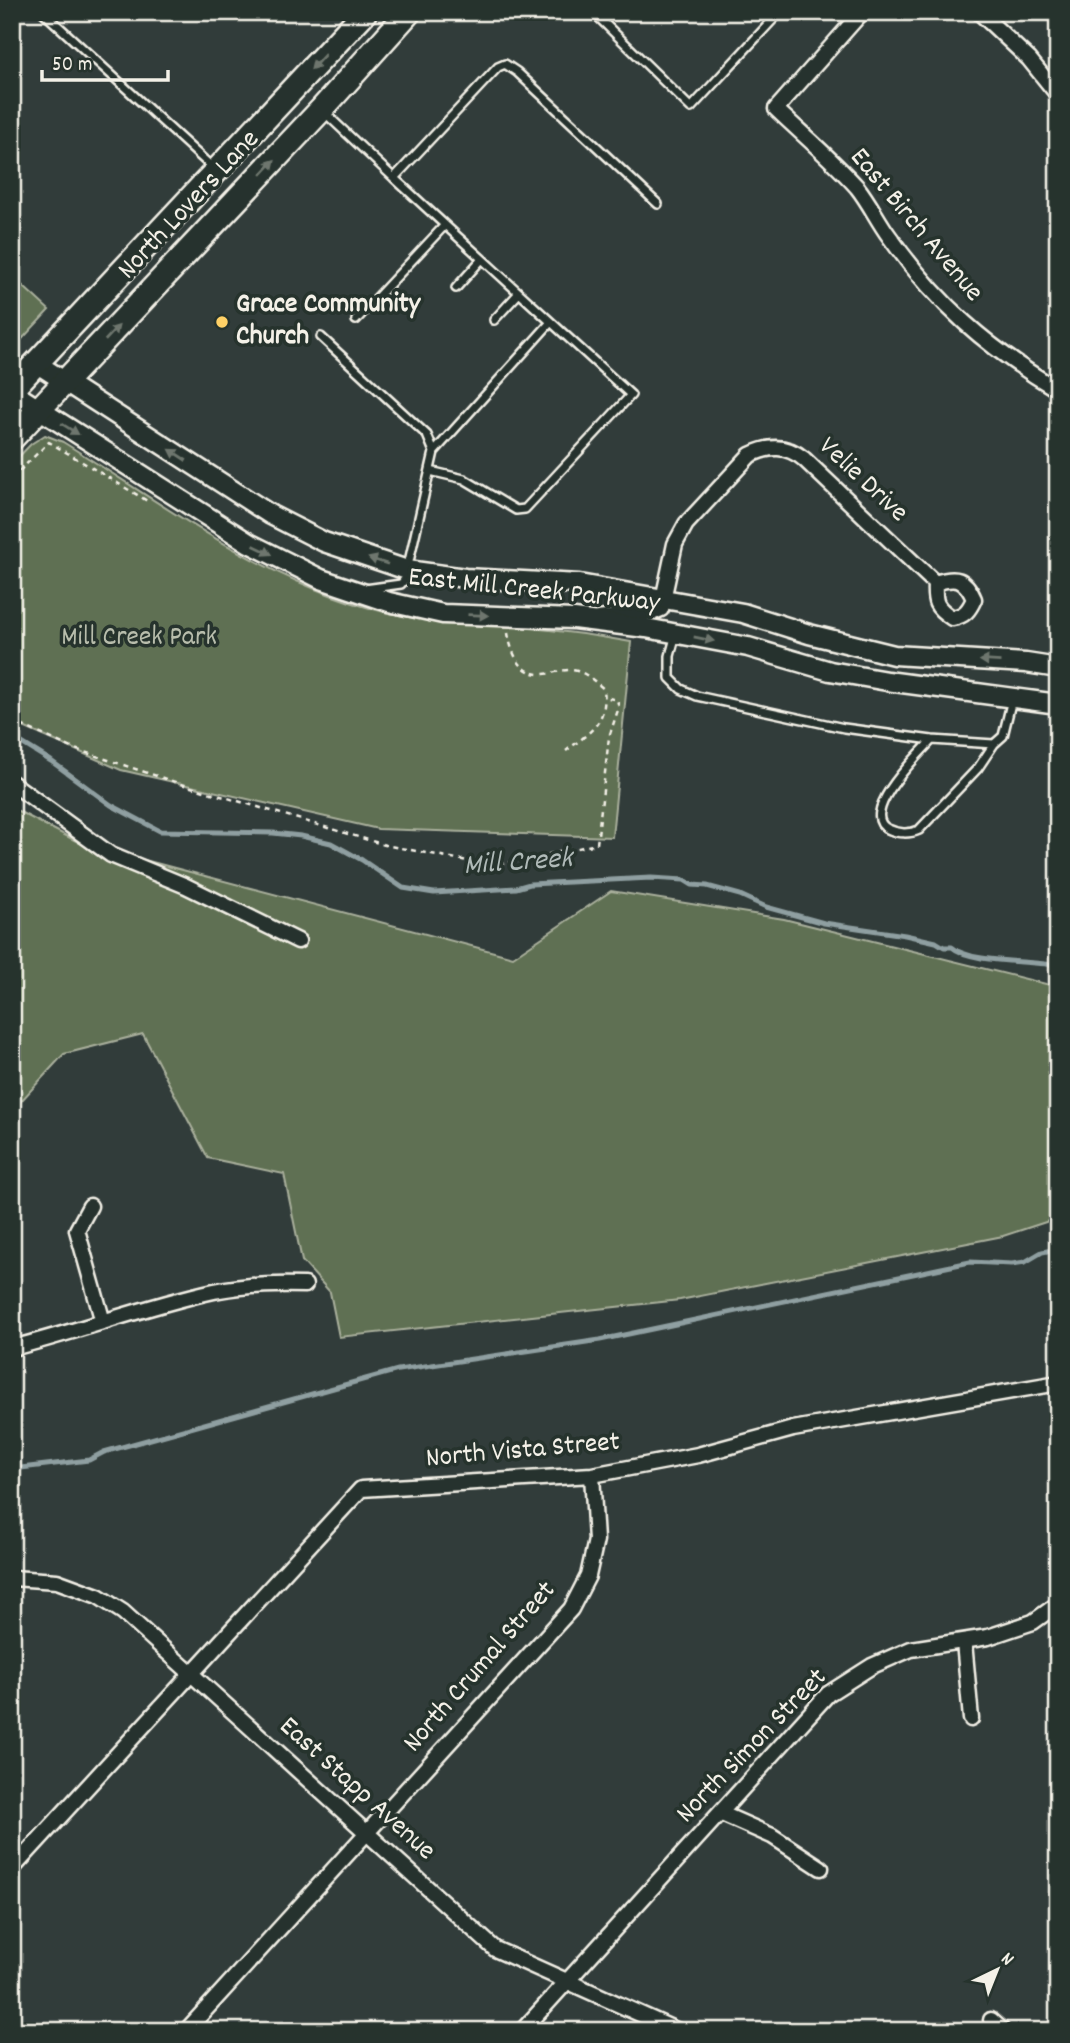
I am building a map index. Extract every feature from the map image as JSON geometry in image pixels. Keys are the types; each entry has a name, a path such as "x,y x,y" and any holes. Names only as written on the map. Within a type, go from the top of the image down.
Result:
{"main road":[{"name":"North Lovers Lane","path":"12,391 365,12"},
{"name":"North Lovers Lane","path":"12,438 321,110 409,12"}],"street":[{"name":"East Birch Avenue","path":"862,12 776,109 858,188 889,236 935,294 979,337 1021,368 1058,390"},
{"path":"979,12 1029,59 1058,95"},
{"name":"East Mill Creek Parkway","path":"36,363 271,515 324,542 407,570 465,578 579,584 743,613 820,637 894,655 1026,663 1058,668"},
{"name":"East Mill Creek Parkway","path":"12,391 249,543 321,579 389,602 443,614 587,621 676,634 748,647 830,671 1058,704"},
{"name":"Velie Drive","path":"664,600 675,544 687,524 750,455 762,449 781,447 804,459 935,583"},
{"path":"587,621 659,611 664,600"},
{"path":"12,783 111,855 186,886 298,941"},
{"path":"90,1206 76,1230 103,1322"},
{"path":"12,1348 215,1291 270,1284 305,1285"},
{"name":"North Vista Street","path":"15,1861 361,1489 592,1475 698,1455 793,1429 1058,1383"},
{"name":"North Crumal Street","path":"186,2031 571,1609 588,1576 596,1540 592,1475"},
{"name":"East Stapp Avenue","path":"12,1578 57,1581 98,1596 123,1612 495,1949 678,2031"},
{"name":"North Simon Street","path":"522,2031 566,1980 722,1814 828,1694 873,1666 911,1649 988,1637 1033,1622 1058,1604"},
{"path":"964,1642 971,1719"},
{"path":"722,1814 772,1836 821,1868"},
{"path":"991,2020 1003,2031"}],"lane":[{"path":"43,12 218,172"},
{"path":"593,12 691,108 780,12"},
{"path":"394,178 498,67 505,64 517,72 658,204"},
{"path":"321,110 631,395 526,509 516,510 464,479 430,471"},
{"path":"356,320 445,225"},
{"path":"456,288 482,259"},
{"path":"494,320 519,293"},
{"path":"359,590 401,584 407,570 434,452 551,322"},
{"path":"321,337 427,435 434,452"},
{"path":"676,634 670,656 670,678 681,689 697,696 844,728 932,740 993,744"},
{"path":"932,740 884,797 879,817 884,827 889,830 910,834 919,830 978,768 993,744 1003,736 1012,696"}],"path":[{"path":"12,478 48,442"},
{"path":"506,616 510,645 522,667 540,675 573,670 586,674 604,689 603,716 589,733 566,751"},
{"path":"12,721 72,748 181,784 385,845 493,866 597,844 609,737 619,707 617,701 605,697"}],"green space":[{"path":"12,276 49,310 12,350"},
{"name":"Mill Creek Park","path":"45,435 63,442 226,545 312,588 357,604 419,619 530,628 631,642 612,837 378,829 121,770 12,722 12,464 31,444"},
{"path":"12,808 80,843 513,957 611,891 784,919 1058,987 1058,1218 1003,1236 680,1300 339,1337 330,1292 302,1261 284,1174 208,1158 143,1034 64,1054 12,1111"}],"waterway":[{"name":"Mill Creek","path":"12,737 51,761 111,805 160,831 273,833 331,843 403,888 434,893 516,888 530,884 651,878 684,880 692,885 740,895 766,907 824,923 905,935 987,959 1058,966"},
{"path":"12,1469 89,1460 104,1452 398,1370 600,1340 970,1262 1025,1262 1042,1252 1058,1249"}],"place":[{"name":"Grace Community Church","path":"222,322"}]}
